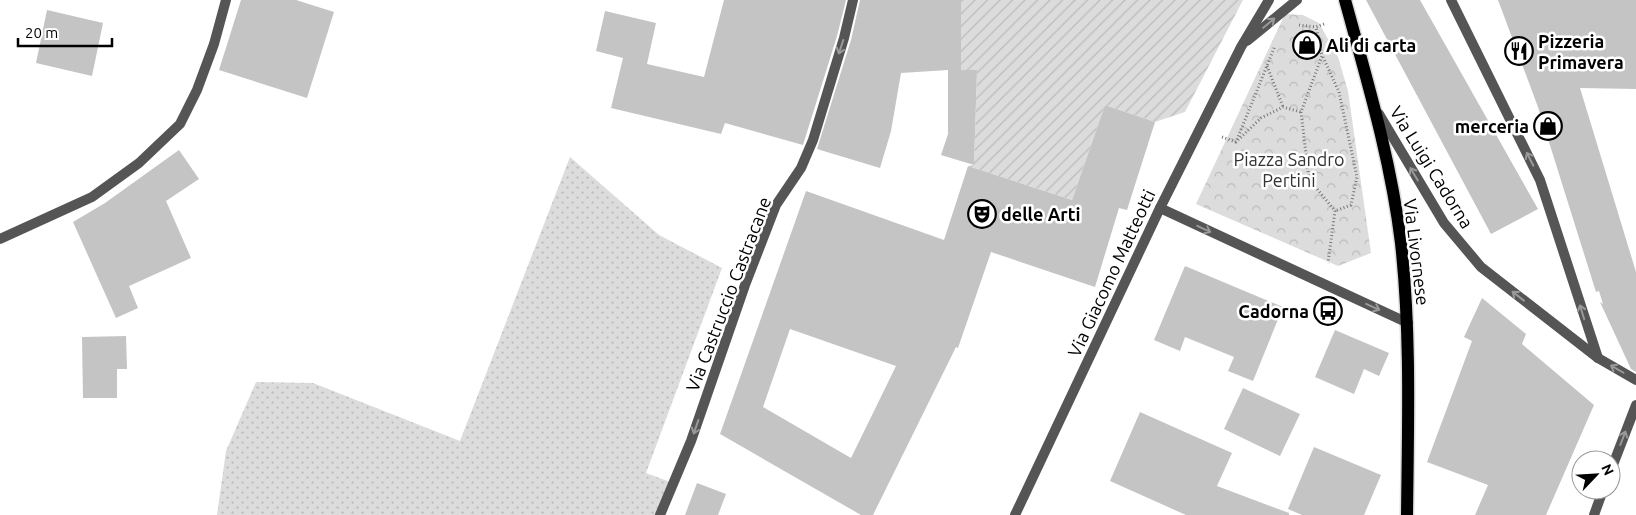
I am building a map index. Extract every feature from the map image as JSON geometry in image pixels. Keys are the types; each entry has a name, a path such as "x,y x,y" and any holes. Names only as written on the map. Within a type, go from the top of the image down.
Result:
{"main road":[{"name":"Via Livornese","path":"1345,0 1376,108 1400,242 1408,323 1407,515"}],"street":[{"path":"0,239 92,197 139,163 180,124 197,90 214,44 226,0"},
{"name":"Via Castruccio Castracane","path":"660,515 691,441 745,284 776,205 801,168 812,140 844,38 853,0"},
{"name":"Via Giacomo Matteotti","path":"1016,515 1160,208 1241,47 1268,0"},
{"name":"Via Giacomo Matteotti","path":"1241,47 1297,0"},
{"path":"1451,0 1540,180 1598,358"},
{"name":"Via Luigi Cadorna","path":"1376,108 1444,223 1481,267 1598,358 1636,380"},
{"path":"1160,208 1408,323"},
{"path":"1619,450 1636,405"},
{"path":"1594,515 1599,500"}],"path":[{"path":"1295,25 1316,27 1324,24"},
{"path":"1316,27 1322,56 1339,92 1357,177 1351,205 1335,211"},
{"path":"1236,142 1278,39"},
{"path":"1322,56 1301,112 1310,179 1335,211 1327,269"},
{"path":"1267,65 1283,107"},
{"path":"1236,142 1260,118 1283,107 1301,112"},
{"path":"1222,137 1236,142"}],"green space":[{"path":"961,0 1243,0 1185,112 1155,122 1105,105 1072,200 968,166 974,165 977,70 961,70"},
{"name":"Piazza Sandro Pertini","path":"1285,14 1303,15 1319,23 1338,57 1348,91 1371,253 1338,266 1196,204"},
{"path":"570,157 659,235 722,268 646,473 673,483 661,515 217,515 226,451 256,382 313,383 460,441"}],"building":[{"path":"241,0 296,0 334,12 307,98 219,70"},
{"path":"724,0 846,0 837,36 803,145 725,123 721,134 611,108 623,58 596,51 605,11 656,23 647,64 704,77"},
{"path":"860,0 961,0 961,70 977,70 974,165 941,155 948,134 948,70 901,73 891,131 880,168 817,149 851,40"},
{"path":"1366,0 1420,0 1538,209 1491,234"},
{"path":"1498,0 1636,0 1636,89 1580,88 1636,272 1636,372 1631,369 1600,302 1603,304 1599,291 1596,292 1538,107"},
{"path":"47,10 103,23 92,76 36,63"},
{"path":"1105,105 1155,122 1127,210 1119,208 1095,287 991,252 958,348 956,347 873,515 861,515 720,434 806,191 944,240 968,166 1072,200","holes":["790,329 896,366 851,458 763,407"]},
{"path":"179,150 199,179 166,201 191,258 129,286 138,308 116,318 73,222 105,203"},
{"path":"1185,266 1283,307 1253,381 1228,371 1234,357 1185,337 1180,351 1154,340"},
{"path":"1482,298 1526,334 1522,344 1594,405 1574,450 1571,450 1571,458 1546,515 1475,515 1488,485 1427,462 1472,341 1464,337"},
{"path":"1335,330 1389,353 1379,376 1364,369 1354,394 1315,377"},
{"path":"126,336 127,369 117,369 117,398 83,398 82,337"},
{"path":"1243,388 1300,414 1280,456 1224,429"},
{"path":"1140,412 1232,453 1217,486 1289,513 1289,515 1186,515 1110,481"},
{"path":"1314,447 1381,475 1364,515 1302,515 1288,509"},
{"path":"697,483 726,494 718,515 685,515"}],"place":[{"name":"Ali di carta","path":"1307,45"},
{"name":"Pizzeria Primavera","path":"1519,51"},
{"name":"merceria","path":"1548,126"},
{"name":"delle Arti","path":"982,214"},
{"name":"Cadorna","path":"1328,311"}]}
